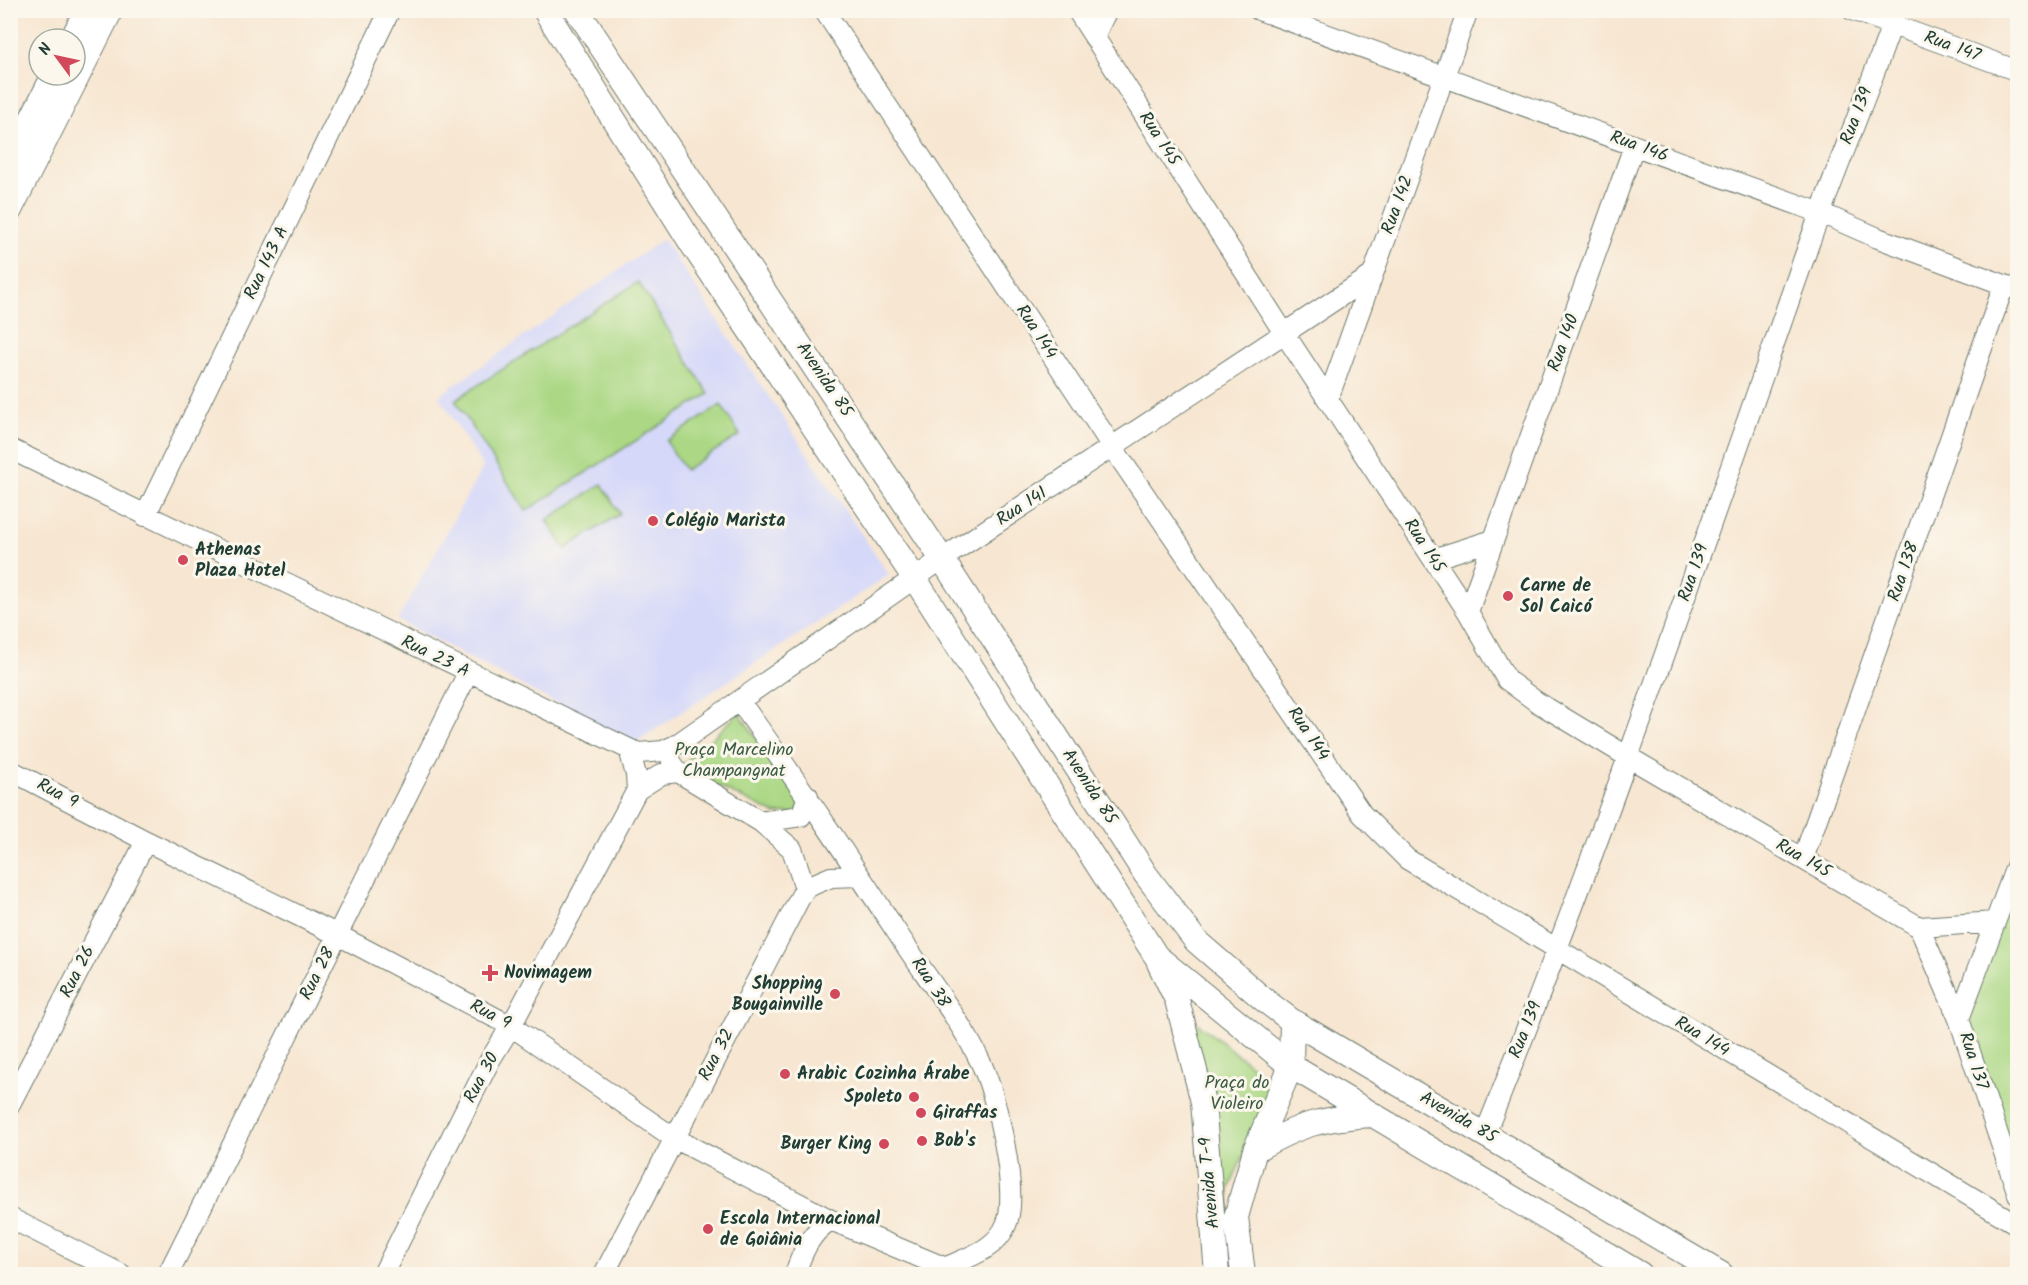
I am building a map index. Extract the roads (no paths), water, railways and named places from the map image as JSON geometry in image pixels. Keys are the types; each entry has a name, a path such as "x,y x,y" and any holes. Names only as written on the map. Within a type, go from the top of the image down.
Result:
{"main road":[{"path":"78,27 87,10"},
{"path":"10,210 111,10"},
{"name":"Avenida 85","path":"532,10 590,100 615,122"},
{"name":"Avenida 85","path":"545,10 692,244 915,579 1156,956 1291,1066 1640,1275"},
{"name":"Avenida 85","path":"578,10 942,559 1146,875 1196,940 1263,999 1292,1021 1721,1275"},
{"name":"Avenida 85","path":"591,10 627,65 645,110"},
{"path":"10,161 48,87"},
{"name":"Avenida T-9","path":"1156,956 1177,1000 1203,1102 1217,1275"},
{"name":"Avenida T-9","path":"1243,1275 1236,1217 1255,1150 1291,1066 1292,1021"},
{"path":"1255,1150 1290,1130 1315,1121 1374,1115"}],"street":[{"name":"Rua 143 A","path":"145,516 390,10"},
{"name":"Rua 144","path":"824,10 1113,447 1362,814 1407,859 2018,1225"},
{"name":"Rua 145","path":"1077,10 1284,333 1468,612 1507,680 1537,702 1630,758 1919,927"},
{"path":"1094,37 1107,10"},
{"name":"Rua 146","path":"1259,10 1821,213 1878,238 2011,287"},
{"name":"Rua 142","path":"1328,399 1468,10"},
{"name":"Rua 147","path":"1852,10 1894,18 2018,71"},
{"name":"Rua 139","path":"1485,1134 1558,951 1630,758 1821,213 1894,18"},
{"name":"Rua 140","path":"1468,612 1634,146"},
{"name":"Rua 141","path":"676,745 942,559 1371,276"},
{"name":"Rua 138","path":"1803,859 2011,287"},
{"name":"Rua 23 A","path":"10,450 629,749 639,753 663,751 676,745"},
{"path":"1433,559 1493,540"},
{"name":"Rua 28","path":"168,1275 468,673"},
{"name":"Rua 38","path":"740,702 808,796 981,1062 1004,1140 1011,1209 1006,1227 994,1242 952,1271"},
{"path":"676,745 672,759 673,766 678,772 761,822 792,849 805,888 831,877 860,876"},
{"path":"629,749 636,775 637,790"},
{"name":"Rua 9","path":"10,770 146,841 338,935 511,1026 674,1138 913,1265 952,1271"},
{"name":"Rua 30","path":"383,1275 490,1060 511,1026 637,790 662,774 678,772"},
{"path":"761,822 801,816 808,796"},
{"name":"Rua 26","path":"10,1104 146,841"},
{"name":"Rua 137","path":"2018,861 1959,1019 2018,1194"},
{"name":"Rua 32","path":"604,1275 805,888"},
{"path":"1959,1019 1919,927 1995,922"},
{"path":"10,1218 121,1275"},
{"path":"795,1275 811,1239 820,1226 831,1220"}],"place":[{"name":"Colégio Marista","path":"653,521"},
{"name":"Athenas Plaza Hotel","path":"183,560"},
{"name":"Carne de Sol Caicó","path":"1508,596"},
{"name":"Novimagem","path":"490,973"},
{"name":"Shopping Bougainville","path":"835,994"},
{"name":"Arabic Cozinha Árabe","path":"785,1074"},
{"name":"Spoleto","path":"914,1097"},
{"name":"Giraffas","path":"921,1113"},
{"name":"Bob's","path":"922,1141"},
{"name":"Burger King","path":"884,1144"},
{"name":"Escola Internacional de Goiânia","path":"708,1229"}],"park label":[{"name":"Praça Marcelino Champangnat","path":"734,760"},
{"name":"Praça do Violeiro","path":"1237,1093"}]}
